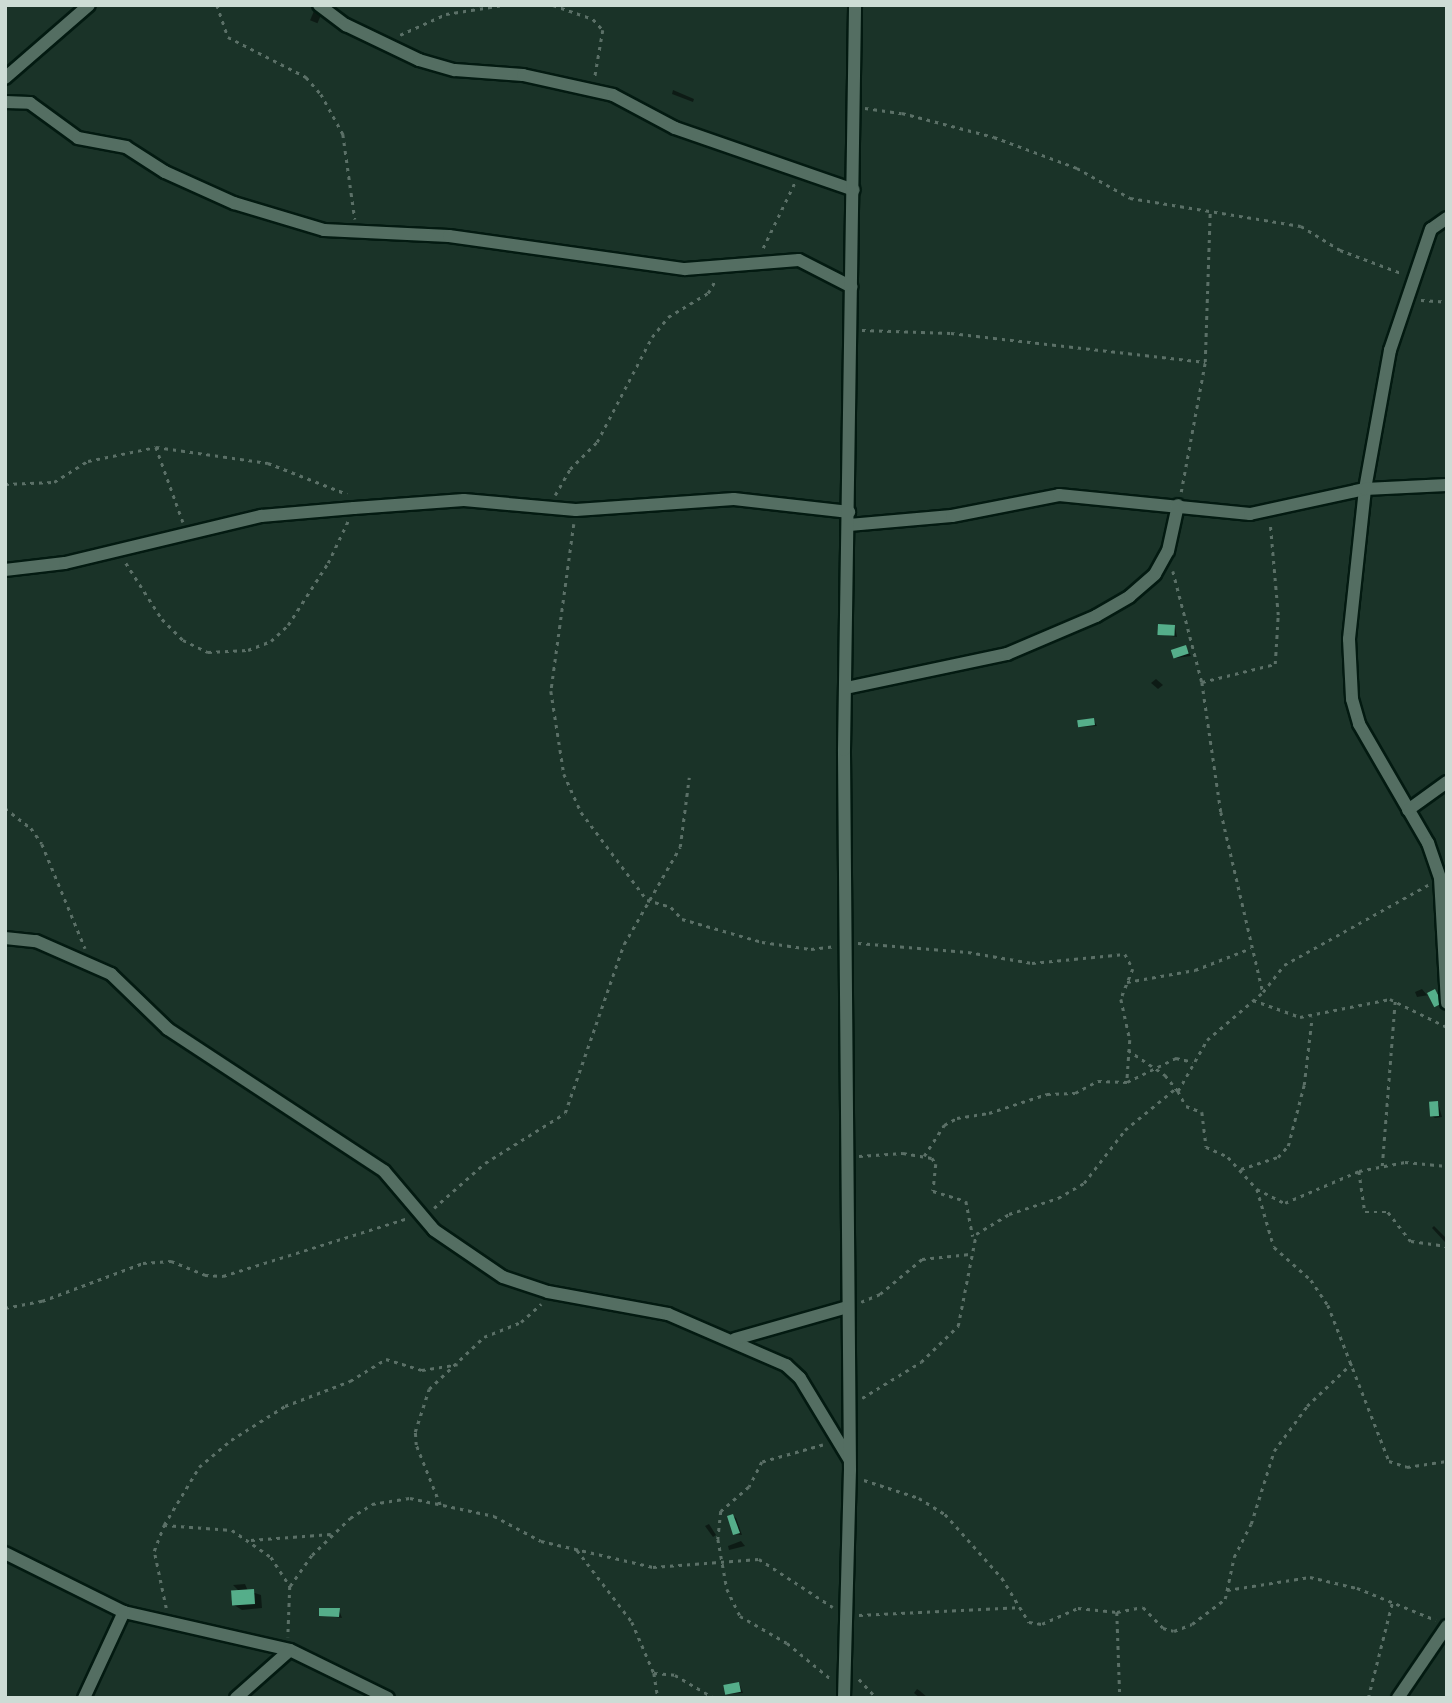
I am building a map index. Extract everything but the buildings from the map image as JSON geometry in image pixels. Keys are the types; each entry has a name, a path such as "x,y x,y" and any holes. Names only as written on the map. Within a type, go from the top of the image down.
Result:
{"street":[{"path":"5,78 89,5"},
{"path":"319,5 381,45 455,70 523,75 593,90 626,101 675,128 854,190"},
{"path":"844,1694 850,1464 846,1157 846,688 855,5"},
{"path":"5,102 30,103 78,138 125,147 165,172 234,203 324,230 449,236 642,264 720,269 799,260 852,287"},
{"path":"1447,218 1431,229 1390,350 1364,489 1349,639 1352,699 1359,724 1428,843 1440,878 1447,1003"},
{"path":"5,570 65,563 118,548 261,516 354,503 464,500 576,510 734,499 849,518 952,516 1059,495 1178,505 1225,513 1269,513 1364,489 1447,485"},
{"path":"846,688 959,667 1050,637 1130,596 1154,574 1168,551 1178,505"},
{"path":"1408,810 1447,782"},
{"path":"5,938 36,941 91,962 125,984 168,1029 384,1171 420,1214 477,1262 503,1277 548,1292 668,1314 734,1339 786,1365 800,1378 850,1464"},
{"path":"734,1339 847,1305"},
{"path":"5,1553 124,1612 287,1650 388,1698"},
{"path":"84,1698 124,1612"},
{"path":"1398,1698 1447,1625"},
{"path":"236,1698 287,1650"}],"path":[{"path":"217,5 228,37 306,77 321,94 343,134 356,233"},
{"path":"381,45 446,14 503,5"},
{"path":"553,5 593,19 603,30 593,90"},
{"path":"855,107 881,109 963,128 1077,169 1130,198 1301,226 1340,250 1415,278"},
{"path":"755,264 799,172"},
{"path":"1178,505 1205,362 1210,211"},
{"path":"548,507 570,469 597,442 652,337 668,317 708,293 720,269"},
{"path":"1407,298 1447,302"},
{"path":"852,330 951,333 1205,362"},
{"path":"5,484 54,482 88,461 156,447 268,463 354,503 328,563 288,625 271,641 227,654 208,652 183,640 150,603 118,548"},
{"path":"156,447 189,534 204,529"},
{"path":"576,510 551,691 551,714 572,795 647,900 671,907 693,923 762,942 811,949 846,944 894,944 1032,963 1119,953 1133,961 1121,999 1128,1050 1127,1082"},
{"path":"1202,682 1275,664 1278,615 1269,513"},
{"path":"1168,551 1202,682 1213,772 1263,992"},
{"path":"5,1308 42,1301 143,1263 171,1261 205,1275 223,1276 295,1257 420,1214 439,1206 485,1163 565,1113 611,974 647,900 680,847 689,778"},
{"path":"5,808 31,828 42,844 91,962"},
{"path":"973,1238 994,1221 1084,1183 1125,1130 1177,1090 1217,1028 1263,992 1284,965 1301,953 1440,878"},
{"path":"1127,982 1195,970 1252,947"},
{"path":"1253,1000 1286,1014 1312,1017 1395,1001 1447,1027"},
{"path":"1382,1166 1395,1001"},
{"path":"1240,1169 1278,1157 1288,1146 1304,1084 1312,1017"},
{"path":"1128,1050 1154,1066 1177,1090 1186,1106 1202,1112 1206,1147 1240,1169 1257,1189 1274,1247 1311,1280 1328,1305 1352,1363 1363,1402 1392,1464 1420,1467 1447,1461"},
{"path":"924,1156 944,1125 957,1118 989,1113 1047,1094 1075,1093 1098,1081 1127,1082 1154,1066 1176,1058 1193,1062"},
{"path":"846,1157 924,1156 935,1160 933,1191 968,1203 973,1238 964,1307 950,1335 920,1362 849,1404"},
{"path":"1257,1189 1293,1203 1359,1171 1405,1162 1447,1166"},
{"path":"1359,1171 1365,1212 1388,1212 1411,1241 1447,1246"},
{"path":"847,1305 871,1300 922,1259 970,1254"},
{"path":"440,1504 415,1445 415,1432 429,1388 491,1333 531,1316 548,1292"},
{"path":"173,1624 156,1572 154,1551 164,1525 198,1467 275,1411 350,1381 386,1359 422,1370 458,1364"},
{"path":"850,1464 873,1485 919,1498 945,1514 1002,1578 1020,1607 1035,1624 1078,1608 1117,1612 1146,1608 1163,1628 1174,1631 1208,1614 1227,1590 1234,1557 1251,1524 1274,1451 1307,1406 1352,1363"},
{"path":"836,1440 762,1462 748,1487 721,1511 719,1560 740,1616 811,1660 844,1694"},
{"path":"290,1586 332,1534 372,1504 391,1498 440,1504 495,1516 527,1536 653,1567 760,1559 846,1614 905,1616 1020,1607"},
{"path":"164,1525 214,1525 251,1539 271,1557 290,1586 291,1619 287,1650"},
{"path":"251,1539 332,1534"},
{"path":"576,1549 622,1605 654,1672 658,1698"},
{"path":"1227,1590 1310,1577 1392,1602 1447,1625"},
{"path":"1368,1698 1392,1602"},
{"path":"1117,1612 1120,1698"},
{"path":"844,1664 877,1698"},
{"path":"654,1672 675,1675 714,1698"}]}
